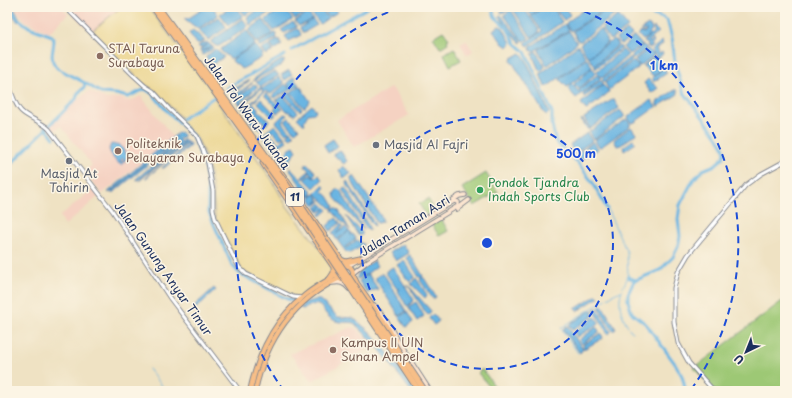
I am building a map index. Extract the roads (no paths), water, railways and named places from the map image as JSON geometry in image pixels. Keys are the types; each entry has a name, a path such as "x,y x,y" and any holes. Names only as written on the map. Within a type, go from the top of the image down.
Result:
{"highway":[{"name":"Jalan Tol Waru–Juanda","path":"153,7 289,195 422,390"},
{"name":"Jalan Tol Waru–Juanda","path":"158,7 266,155 422,390"},
{"path":"239,125 241,131 339,275"},
{"path":"266,155 286,178 341,260 346,262 360,259"},
{"path":"331,280 334,267"},
{"path":"353,275 357,284 385,323 418,378 422,390"}],"main road":[{"path":"443,208 457,197 465,195"},
{"path":"446,213 462,206 468,200"},
{"name":"Jalan Taman Asri","path":"348,266 454,201 458,202 458,206 368,261 353,275"},
{"path":"422,390 348,280 345,281 339,275 339,268 342,266 348,266 352,269 353,275 384,315 408,358 430,391"},
{"path":"255,391 255,369 274,329 303,299 339,275"},
{"path":"348,280 353,275"},
{"path":"331,280 344,284 393,355 402,362"},
{"path":"402,362 408,358"},
{"path":"250,391 254,384"}],"street":[{"path":"65,7 133,75 153,91 196,136 208,164 213,191 213,209 215,218 239,267 246,274 293,297 303,299"},
{"name":"Jalan Gunung Anyar Timur","path":"7,82 21,111 48,128 101,195 130,235 169,297 240,391"},
{"path":"714,391 689,363 678,342 674,322 674,288 678,272 688,255 746,185 757,176 785,161"}],"water":[{"path":"7,7 13,7 20,19 18,22"},
{"path":"206,7 213,7 218,15 198,29 185,19 189,18"},
{"path":"232,7 237,7 243,17 229,25 220,14"},
{"path":"239,7 259,7 245,15"},
{"path":"262,7 274,7 275,9 250,25 247,18"},
{"path":"286,7 315,7 295,19"},
{"path":"319,7 328,18 320,24 310,12"},
{"path":"321,7 334,7 338,12 329,17"},
{"path":"509,7 513,7 501,13 501,11"},
{"path":"513,7 523,7 539,30 538,33 531,37"},
{"path":"542,7 531,15 526,8"},
{"path":"544,7 553,7 562,22 528,46 526,42 542,31 531,16"},
{"path":"554,7 565,7 570,15 565,20 563,19"},
{"path":"588,7 609,7 571,31 566,24 567,22"},
{"path":"611,7 615,10 614,15 581,41 578,41 573,31"},
{"path":"283,8 292,20 274,31 265,20"},
{"path":"511,10 529,38 525,41 522,40 504,15"},
{"path":"308,13 317,25 303,33 300,28 312,20 299,26 295,21"},
{"path":"501,15 522,42 521,43 503,22 499,16"},
{"path":"619,16 628,27 610,40 602,28"},
{"path":"219,17 226,28 208,40 199,30"},
{"path":"243,19 248,26 245,29 219,46 216,46 211,42 211,41"},
{"path":"263,20 273,33 257,43 250,32 250,29"},
{"path":"293,22 297,27 284,33 281,30"},
{"path":"565,24 569,30 534,51 531,51 530,47"},
{"path":"648,25 652,28 649,33 650,35 655,32 653,29 654,27 659,32 649,40 649,43 652,40 654,42 651,44 653,46 650,48 647,46 648,44 644,42 649,36 647,35 648,37 643,40 638,35 647,30 642,31 642,29"},
{"path":"499,26 503,28 511,43 508,47 503,44 493,30"},
{"path":"296,29 299,30 301,35 289,41 285,36"},
{"path":"601,29 608,42 590,56 587,56 580,44"},
{"path":"193,30 205,41 197,44 189,33"},
{"path":"627,30 632,35 621,44 616,39"},
{"path":"246,31 255,43 254,45 231,59 221,51 221,49"},
{"path":"569,31 577,43 546,65 539,49"},
{"path":"275,33 277,38 260,47 258,44"},
{"path":"634,36 642,45 629,54 623,47"},
{"path":"279,39 282,45 274,50 270,44"},
{"path":"613,40 618,43 618,45 595,65 589,57"},
{"path":"662,41 663,44 656,49 659,54 662,52 663,54 658,58 651,50"},
{"path":"207,42 214,48 203,55 202,52 211,47 201,52 200,50 208,44 200,48 198,46"},
{"path":"255,45 263,54 261,58 242,69 232,61 233,59"},
{"path":"269,45 273,51 266,55 261,49"},
{"path":"643,45 647,48 635,58 632,58 632,55"},
{"path":"579,46 586,58 545,87 540,74"},
{"path":"619,46 622,48 595,69 595,66"},
{"path":"215,49 224,57 211,65 206,57"},
{"path":"648,49 654,55 640,66 635,60"},
{"path":"622,50 628,55 604,76 600,77 597,72 579,89 574,84 592,68 596,72"},
{"path":"536,51 545,67 541,71 539,70 532,54"},
{"path":"521,53 526,60 549,112 547,115 544,113 511,60"},
{"path":"655,56 664,67 653,76 643,66"},
{"path":"630,57 632,60 604,82 602,79"},
{"path":"587,59 592,67 567,87 560,80 560,78"},
{"path":"282,60 285,61 278,67 254,81 253,80 265,70"},
{"path":"633,61 639,66 638,68 609,90 605,83"},
{"path":"664,68 667,73 653,81 652,78"},
{"path":"289,70 292,75 285,80 281,75"},
{"path":"273,72 279,75 261,87 256,82"},
{"path":"597,75 600,79 581,94 579,90"},
{"path":"279,77 283,81 284,83 271,94 265,91 245,112 231,91 250,80 235,92 237,94 253,82 238,98 254,84 257,86 240,103 242,104 261,87 262,89","holes":["261,89 263,91 245,109 242,105"]},
{"path":"295,77 295,80 299,85 274,98 272,96 285,84 290,89 287,83"},
{"path":"648,79 658,88 651,93 644,83"},
{"path":"601,80 603,84 584,97 583,94"},
{"path":"572,84 581,94 576,98 568,89"},
{"path":"603,85 609,91 608,93 592,106 589,105 590,107 587,110 585,109 581,103"},
{"path":"300,86 310,101 304,108 291,92"},
{"path":"677,90 678,94 657,106 657,102"},
{"path":"289,92 302,109 300,111 284,95"},
{"path":"266,93 283,109 277,113 274,109 276,107 264,95"},
{"path":"283,96 298,112 295,115 287,111 276,100"},
{"path":"260,99 275,114 275,116 272,117 259,104 258,102"},
{"path":"614,100 619,108 588,130 581,120 582,119 590,128 584,118"},
{"path":"651,100 656,107 635,122 631,123 628,118 629,116"},
{"path":"254,104 258,108 259,112 269,120 266,125 251,109"},
{"path":"312,105 316,111 308,114 304,121 305,124 303,124 297,118"},
{"path":"620,110 624,117 595,139 592,138 589,132"},
{"path":"284,114 287,115 282,122 294,135 291,138 287,135 290,132 285,133 276,122"},
{"path":"250,117 254,121 257,120 263,127 260,130 248,119"},
{"path":"289,118 299,129 295,132 285,121"},
{"path":"627,119 630,126 601,147 598,146 595,140"},
{"path":"275,125 287,141 276,148 267,139 289,165 288,166 262,135 266,138 263,134","holes":["272,131 280,139 283,137 284,139 279,143 271,135 271,137 268,137 267,135"]},
{"path":"631,127 636,134 621,145 617,146 614,140"},
{"path":"179,132 184,136 179,139 180,142 184,139 185,140 138,180 136,179 179,143 155,161 178,140 113,193 111,193 177,137 113,190 109,193 108,192"},
{"path":"587,133 592,141 575,153 570,145"},
{"path":"333,139 338,146 328,153 324,145"},
{"path":"186,140 187,141 184,144 139,181"},
{"path":"633,140 636,143 624,151 623,147"},
{"path":"187,142 190,144 190,146 164,168 162,168 188,145 188,143 145,179"},
{"path":"593,142 598,149 580,160 577,154"},
{"path":"111,144 119,144 128,156 124,162 123,158 120,161 123,163 121,165 111,154 109,149"},
{"path":"294,146 297,151 292,156 293,157 289,160 287,159 291,163 290,164 283,156 285,157 288,149"},
{"path":"340,150 347,161 344,164 334,155 334,153"},
{"path":"307,163 316,173 313,176 306,167 304,167"},
{"path":"343,166 351,173 345,178 339,170"},
{"path":"291,168 312,191 310,195 313,193 314,194 309,197 290,170"},
{"path":"309,171 309,174 303,179 302,177"},
{"path":"310,175 314,178 319,175 322,180 314,188 305,179"},
{"path":"354,176 382,218 382,222 377,223 351,180"},
{"path":"347,181 374,223 374,226 346,183"},
{"path":"323,185 325,187 322,191 328,196 334,206 332,209 315,193"},
{"path":"345,187 370,230 367,229 342,189"},
{"path":"337,189 340,190 364,230 335,198 334,194"},
{"path":"315,194 319,199 316,203 320,200 321,201 315,206 310,198"},
{"path":"321,203 328,210 321,216 320,214 325,209 319,212 318,211 323,206 318,210 316,208"},
{"path":"335,208 339,211 350,230 333,212 332,210"},
{"path":"346,216 362,232 362,235 358,235"},
{"path":"336,218 340,223 330,231 327,226"},
{"path":"341,224 343,226 336,234 345,227 349,231 351,233 350,235 353,234 356,239 345,247 346,248 357,240 364,245 350,253 346,252 332,233"},
{"path":"403,244 409,253 396,261 390,252"},
{"path":"409,255 436,297 433,299 420,280 422,278 419,277 407,258"},
{"path":"404,260 415,277 410,282 397,265"},
{"path":"374,261 377,266 364,276 360,274 362,277 357,279 360,270"},
{"path":"393,267 414,300 408,306 398,291 399,288 397,289 386,273 386,271"},
{"path":"368,274 378,289 367,293 359,281"},
{"path":"381,274 385,276 406,311 399,316 376,280 376,277"},
{"path":"416,278 427,295 425,298 411,284"},
{"path":"408,285 431,311 428,315 426,313"},
{"path":"214,288 216,290 195,309 193,307"},
{"path":"597,295 599,297 577,311 575,309"},
{"path":"320,300 338,317 353,318 369,331 417,391 411,391 377,346 354,323 335,321 318,305 303,309 300,308 306,302"},
{"path":"416,302 424,316 417,321 408,307"},
{"path":"602,305 616,329 613,331 599,307"},
{"path":"597,308 611,332 608,334 594,309"},
{"path":"591,310 593,311 592,317 572,330 569,325"},
{"path":"407,312 413,322 406,327 399,317"},
{"path":"433,314 439,321 434,325 429,318"},
{"path":"595,317 599,322 598,324 577,337 575,332"},
{"path":"567,326 583,349 580,353 563,329"},
{"path":"596,327 599,332 582,344 579,340"},
{"path":"601,333 603,338 584,349 583,345"}],"waterway":[{"path":"292,50 369,7"},
{"path":"491,7 495,17 507,28 515,43 525,52 530,62 552,112 552,125 556,142 577,162 593,183 607,209"},
{"path":"629,7 667,20 672,38 675,62 683,91 716,135 723,146 725,153 723,158 715,165 703,170 693,180 680,205 678,219 680,236 678,247 673,257 660,270 634,281 628,294 628,301 632,313 646,324 676,365 682,376 686,391"},
{"path":"17,18 29,27 52,36 54,41 52,55 53,62 57,68 101,93 116,94 128,97 145,89 153,94 194,139 205,166 208,192 208,211 232,265 239,273 287,299 303,303"},
{"path":"227,88 285,55"},
{"path":"7,168 76,99 78,93 84,88 85,83"},
{"path":"182,119 217,95"},
{"path":"45,127 54,138"},
{"path":"607,209 627,252"},
{"path":"623,287 628,277 627,253"},
{"path":"628,277 635,280"},
{"path":"622,290 620,308 628,326"},
{"path":"578,353 561,328 621,291"},
{"path":"296,306 300,303"},
{"path":"277,329 293,310"},
{"path":"629,329 633,332"},
{"path":"149,369 166,391"},
{"path":"254,383 255,377"},
{"path":"252,391 254,386"}],"place":[{"name":"STAI Taruna Surabaya","path":"100,56"},
{"name":"Masjid Al Fajri","path":"376,145"},
{"name":"Politeknik Pelayaran Surabaya","path":"118,151"},
{"name":"Masjid At Tohirin","path":"69,161"},
{"name":"Pondok Tjandra Indah Sports Club","path":"480,190"},
{"name":"Kampus II UIN Sunan Ampel","path":"333,350"}]}
